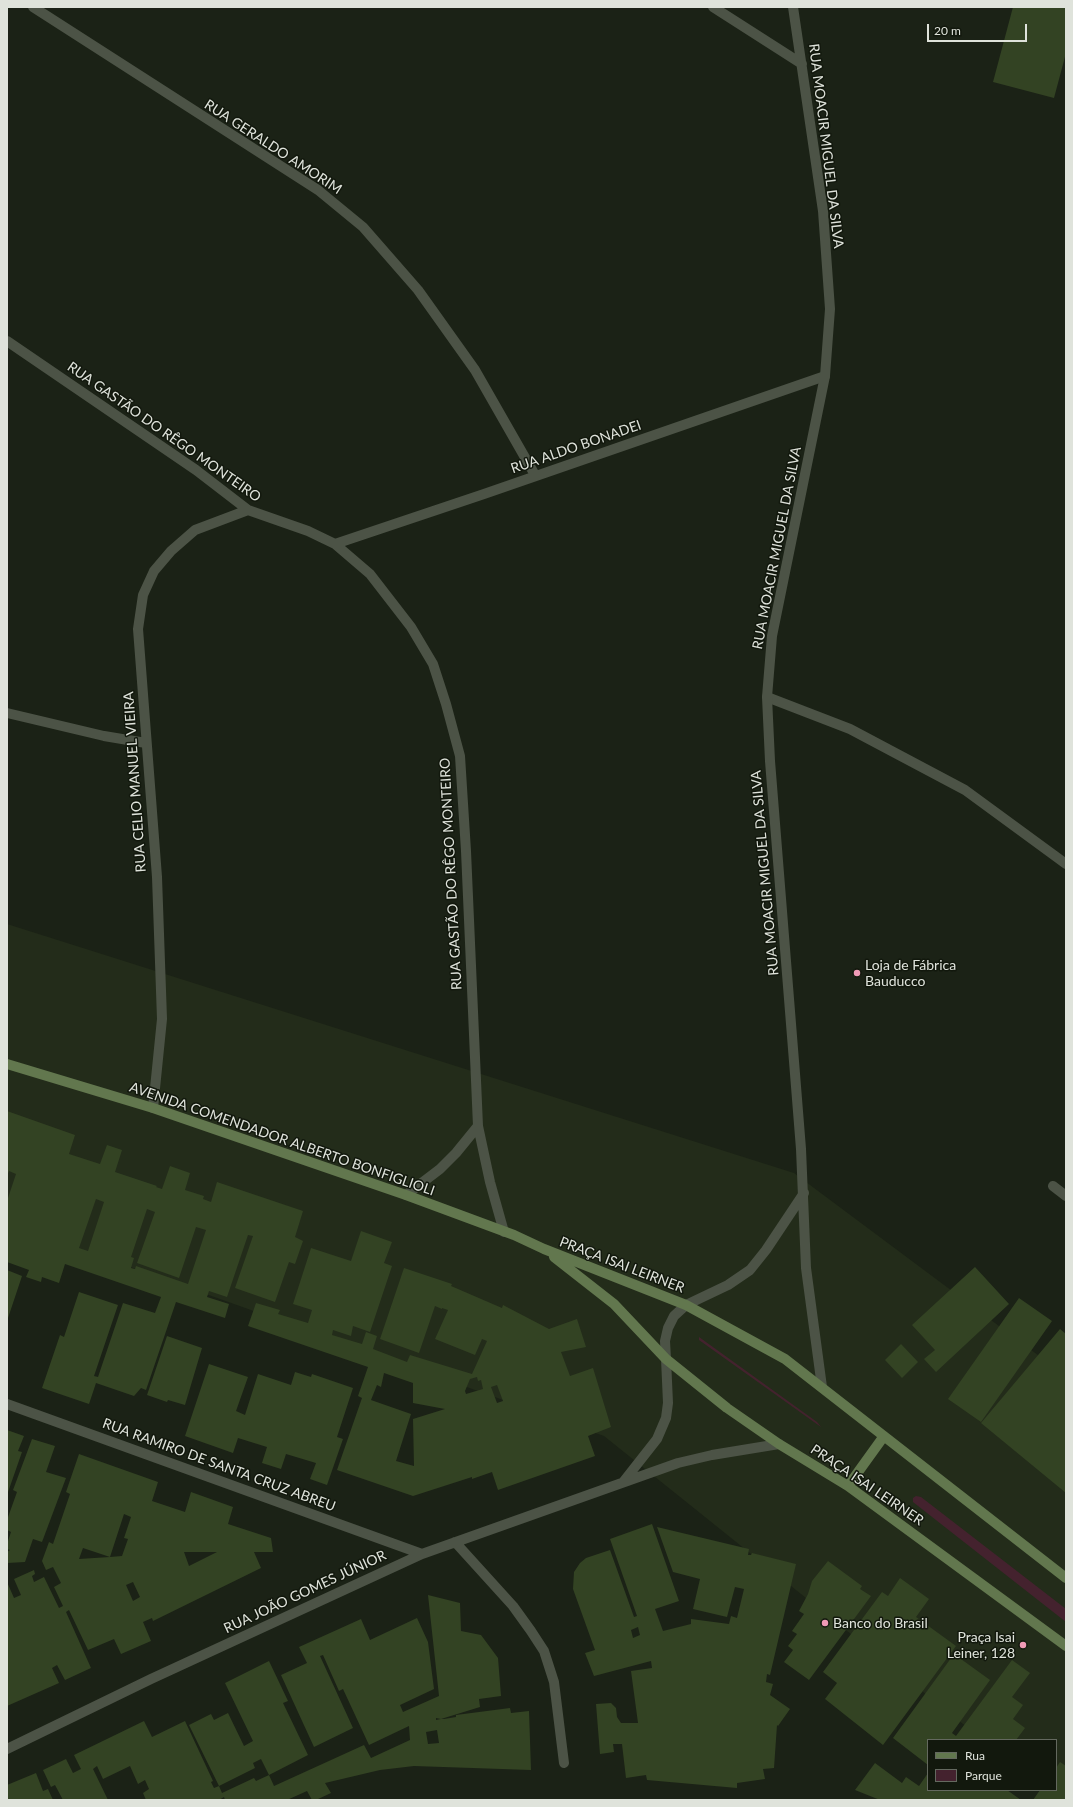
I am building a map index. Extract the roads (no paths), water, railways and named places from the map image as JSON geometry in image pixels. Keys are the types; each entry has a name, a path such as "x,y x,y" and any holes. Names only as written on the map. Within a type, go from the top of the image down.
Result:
{"main road":[{"name":"AVENIDA COMENDADOR ALBERTO BONFIGLIOLI","path":"7,1064 153,1108 406,1195 504,1232 544,1249"},
{"name":"PRAÇA ISAI LEIRNER","path":"544,1249 686,1305 785,1360 822,1387 1066,1578"},
{"name":"PRAÇA ISAI LEIRNER","path":"544,1249 614,1304 666,1359 727,1408 779,1444 848,1486 1066,1646"},
{"path":"848,1486 884,1436"}],"street":[{"name":"RUA GERALDO AMORIM","path":"33,7 318,190 363,227 418,290 475,370 535,475"},
{"path":"713,7 802,64"},
{"name":"RUA MOACIR MIGUEL DA SILVA","path":"793,7 824,211 830,309 825,376 772,636 767,697 770,761 804,1193 806,1268 822,1387"},
{"name":"RUA GASTÃO DO RÊGO MONTEIRO","path":"7,341 196,470 248,510 308,531 335,544 370,574 411,627 433,664 446,704 460,756 466,851 478,1126 490,1182 504,1232"},
{"name":"RUA ALDO BONADEI","path":"335,544 825,376"},
{"name":"RUA CELIO MANUEL VIEIRA","path":"153,1108 162,1019 157,877 138,629 143,595 154,571 171,551 195,530 248,510"},
{"path":"767,697 850,728 965,790 1066,864"},
{"path":"7,713 104,736 146,743"},
{"path":"406,1195 440,1169 456,1153 478,1126"},
{"path":"1052,1186 1066,1196"},
{"path":"624,1481 657,1439 666,1418 668,1403 665,1341 668,1328 674,1316 686,1305 728,1285 750,1270 766,1250 804,1193"},
{"name":"RUA RAMIRO DE SANTA CRUZ ABREU","path":"7,1404 422,1554"},
{"name":"RUA JOÃO GOMES JÚNIOR","path":"7,1749 150,1679 422,1554 678,1463 712,1455 779,1444"},
{"path":"455,1542 513,1606 544,1651 554,1682 564,1763"}],"place":[{"name":"Loja de Fábrica Bauducco","path":"857,973"},
{"name":"Banco do Brasil","path":"825,1623"},
{"name":"Praça Isai Leiner, 128","path":"1023,1645"}]}
